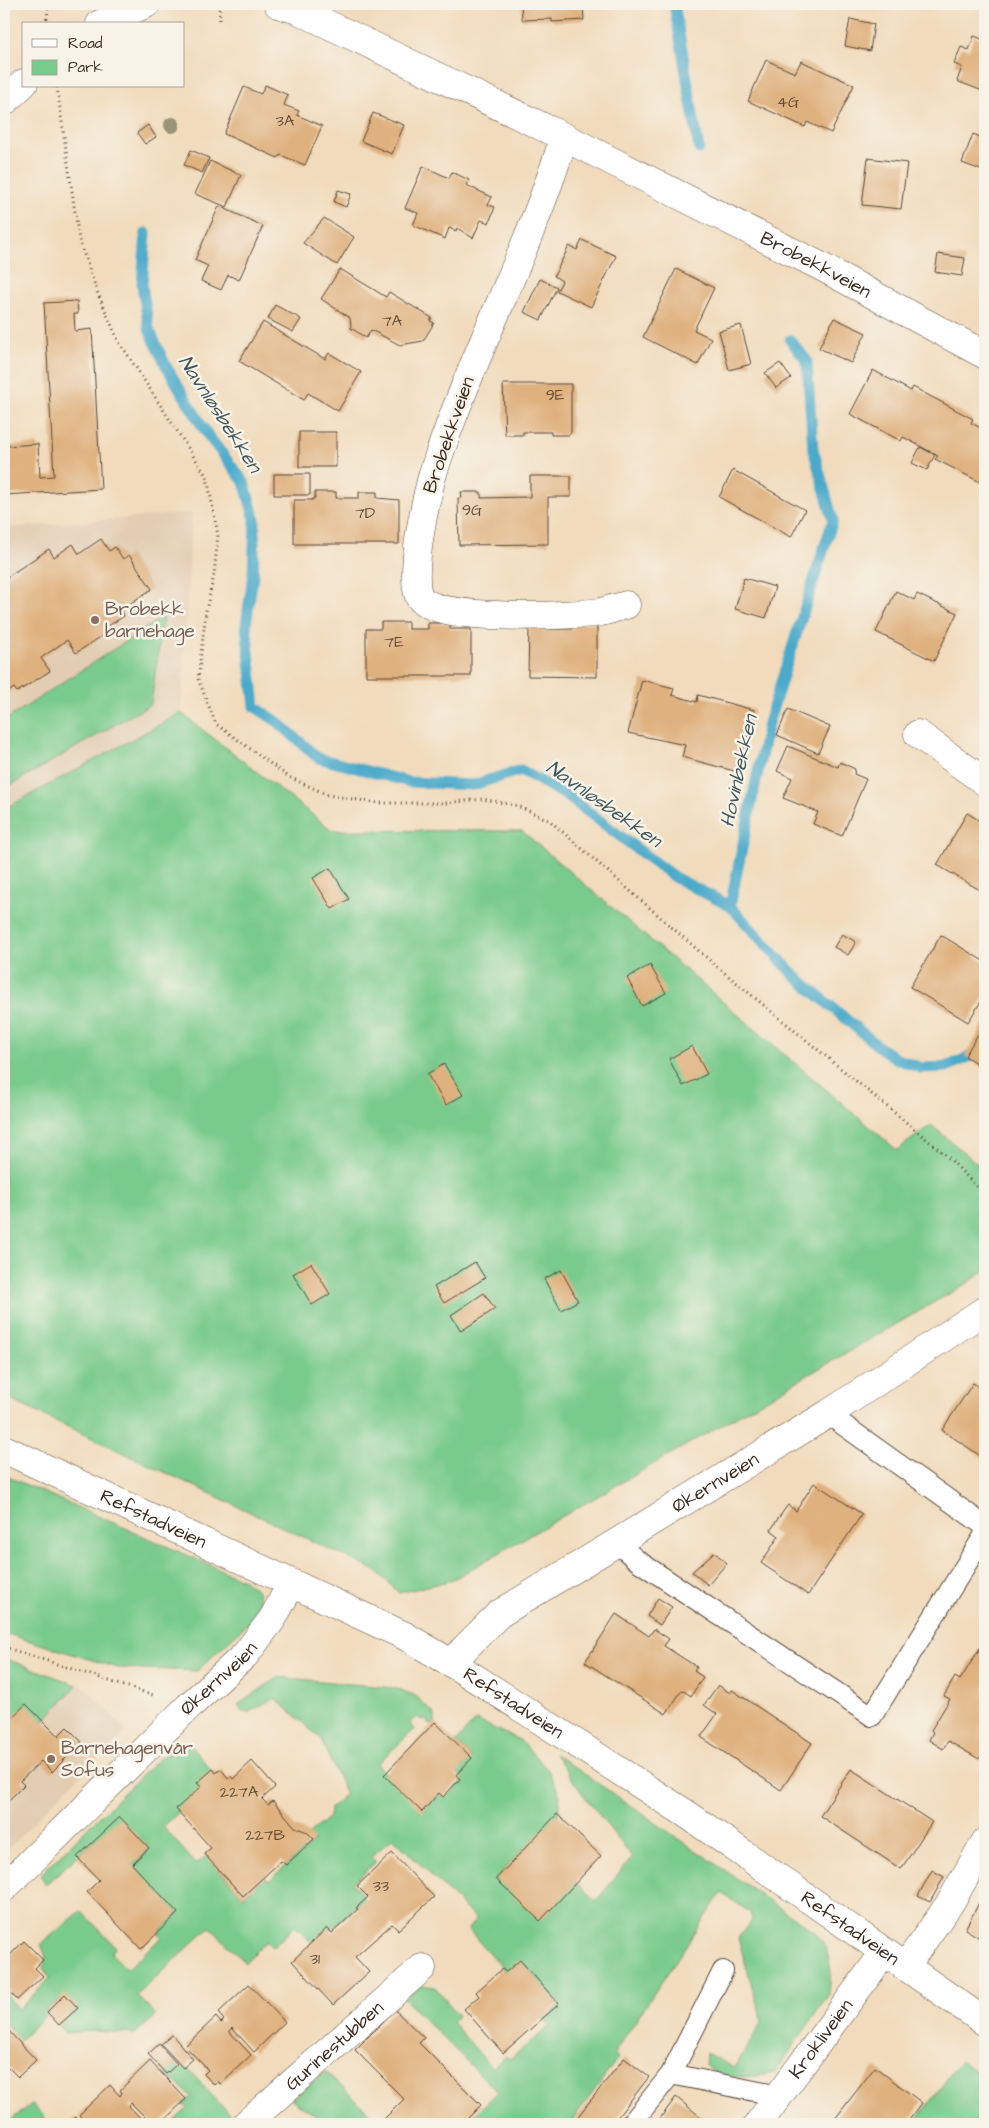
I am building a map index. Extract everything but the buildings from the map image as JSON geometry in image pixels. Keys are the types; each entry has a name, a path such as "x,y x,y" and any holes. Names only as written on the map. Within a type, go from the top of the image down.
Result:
{"street":[{"path":"105,22 146,4"},
{"name":"Brobekkveien","path":"278,4 298,10 564,137 820,266 985,355"},
{"path":"4,102 22,85"},
{"name":"Brobekkveien","path":"564,137 531,230 436,464 424,510 416,570 417,588 420,598 432,607 451,613 495,615 577,614 602,611 626,605"},
{"path":"918,734 985,782"},
{"name":"Økernveien","path":"453,1664 465,1648 499,1614 618,1544 828,1414 985,1310"},
{"name":"Refstadveien","path":"4,1449 405,1636 453,1664 688,1815 985,2022"},
{"name":"Økernveien","path":"4,1888 188,1706 245,1655 273,1618 291,1584"},
{"name":"Krokliveien","path":"758,2124 779,2096 895,1960 950,1903 985,1842"},
{"name":"Gurinestubben","path":"246,2124 422,1968"}],"lane":[{"path":"828,1414 985,1526"},
{"path":"618,1544 638,1561 872,1716 985,1534"},
{"path":"631,2124 671,2074 722,1971"},
{"path":"671,2074 779,2096"}],"path":[{"path":"46,22 49,4"},
{"path":"219,4 220,22"},
{"path":"57,88 79,240 98,294 118,340 207,477 218,535 214,575 206,611 198,679 216,724 289,777 328,795 377,803 446,803 484,799 515,805 548,820 715,965 947,1156 983,1193 985,1199"},
{"path":"4,1647 188,1706"}],"shaded area":[{"name":"Brobekk barnehage","path":"192,513 181,713 4,809 4,528"},
{"name":"Barnehagenvår Sofus","path":"4,1658 77,1685 79,1682 127,1731 68,1787 6,1851 4,1848"}],"green space":[{"path":"163,617 151,704 4,789 4,721"},
{"path":"181,713 332,830 522,831 897,1150 931,1125 985,1170 985,1271 966,1284 452,1580 399,1593 376,1571 4,1397 4,809"},
{"path":"4,1475 244,1580 258,1591 261,1607 249,1622 197,1671 118,1668 4,1633"},
{"path":"4,1658 77,1685 42,1723 26,1707 4,1729"},
{"path":"278,1677 395,1688 414,1695 435,1714 435,1723 430,1725 425,1719 422,1720 417,1717 410,1724 414,1730 377,1764 422,1811 440,1793 446,1798 464,1780 457,1773 472,1758 456,1742 476,1720 521,1741 548,1770 560,1795 558,1814 496,1878 537,1918 574,1881 596,1901 632,1857 579,1789 555,1754 815,1932 826,1947 831,1971 829,1994 775,2073 748,2077 729,2076 720,2074 705,2065 706,2053 735,2068 762,2021 738,1938 752,1920 750,1912 721,1893 614,2053 618,2058 570,2124 465,2124 498,2092 404,1999 421,1985 435,1987 458,2015 452,2022 492,2068 506,2056 510,2059 550,2026 544,2019 560,2006 524,1964 509,1976 468,1929 476,1919 393,1838 371,1857 376,1862 352,1883 365,1898 314,1945 295,1926 273,1947 267,1941 245,1963 210,1927 137,1995 156,2016 135,2034 96,2031 65,2033 58,2025 77,2009 66,1995 46,2010 48,2013 20,2040 4,2022 4,1993 19,2009 50,1978 43,1968 46,1957 41,1944 81,1911 116,1947 111,1953 127,1969 162,1937 158,1933 178,1914 132,1865 149,1849 120,1818 46,1884 40,1875 158,1759 187,1742 212,1771 197,1783 203,1789 163,1827 196,1864 206,1856 243,1897 266,1877 269,1881 314,1841 308,1835 329,1817 330,1808 346,1794 320,1738 275,1698 249,1712 242,1712 238,1705"},
{"path":"960,2061 985,2077 985,2124 914,2124"},
{"path":"176,2064 181,2070 185,2066 234,2119 228,2124 171,2124 188,2108 182,2104 192,2097 166,2073"},
{"path":"326,2072 380,2124 328,2124 291,2099"},
{"path":"32,2104 50,2124 6,2124"}],"waterway":[{"name":"Hovinbekken","path":"674,4 699,149"},
{"name":"Navnløsbekken","path":"146,233 142,285 149,329 166,366 207,434 244,482 255,519 253,575 246,625 255,707 278,722 318,758 409,782 473,785 521,770 567,796 674,877 730,906"},
{"name":"Hovinbekken","path":"790,340 807,361 813,449 833,520 768,723 730,906 794,975 879,1047 897,1059 921,1068 946,1067 985,1050"}],"place":[{"name":"Brobekk barnehage","path":"95,620"},
{"name":"Barnehagenvår Sofus","path":"51,1759"}]}
